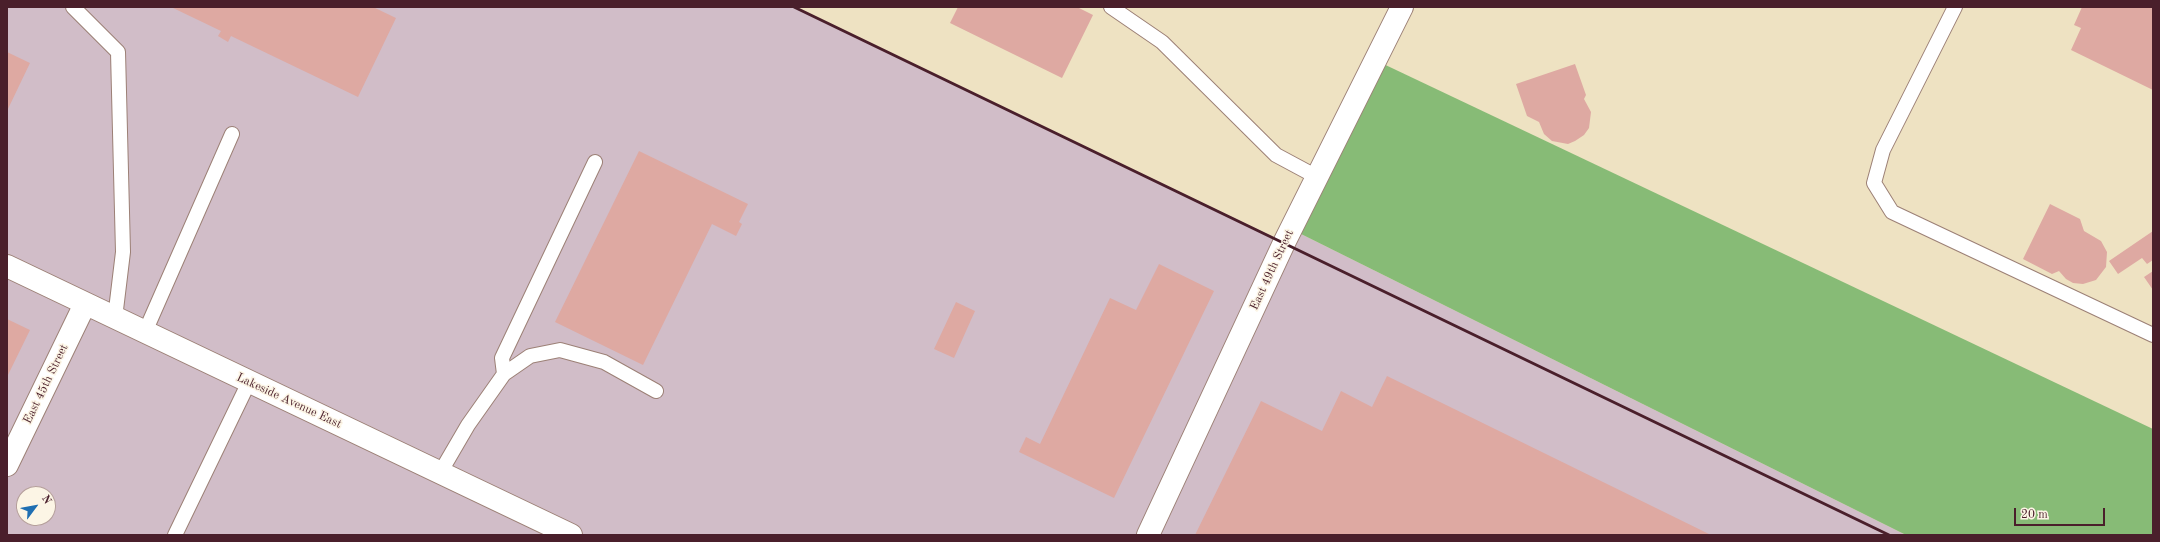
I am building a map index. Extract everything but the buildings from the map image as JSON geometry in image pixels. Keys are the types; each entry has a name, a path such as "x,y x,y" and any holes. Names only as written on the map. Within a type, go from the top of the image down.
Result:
{"street":[{"name":"East 49th Street","path":"1148,535 1284,242 1402,7"},
{"name":"Lakeside Avenue East","path":"7,266 571,535"},
{"name":"East 45th Street","path":"7,465 85,304"}],"lane":[{"path":"73,7 118,52 123,252 115,318"},
{"path":"1111,7 1162,42 1276,155 1317,177"},
{"path":"1955,7 1883,150 1874,183 1892,212 2153,335"},
{"path":"145,332 232,134"},
{"path":"504,374 502,358 595,162"},
{"path":"440,473 468,425 504,374 530,356 560,350 604,362 656,392"},
{"path":"175,535 249,382"}],"shaded area":[{"path":"7,7 794,7 1284,242 1291,229 1906,535 7,535"}],"green space":[{"path":"1375,60 2153,429 2153,535 1906,535 1291,229"}],"railway":[{"path":"794,7 1889,535"}]}
